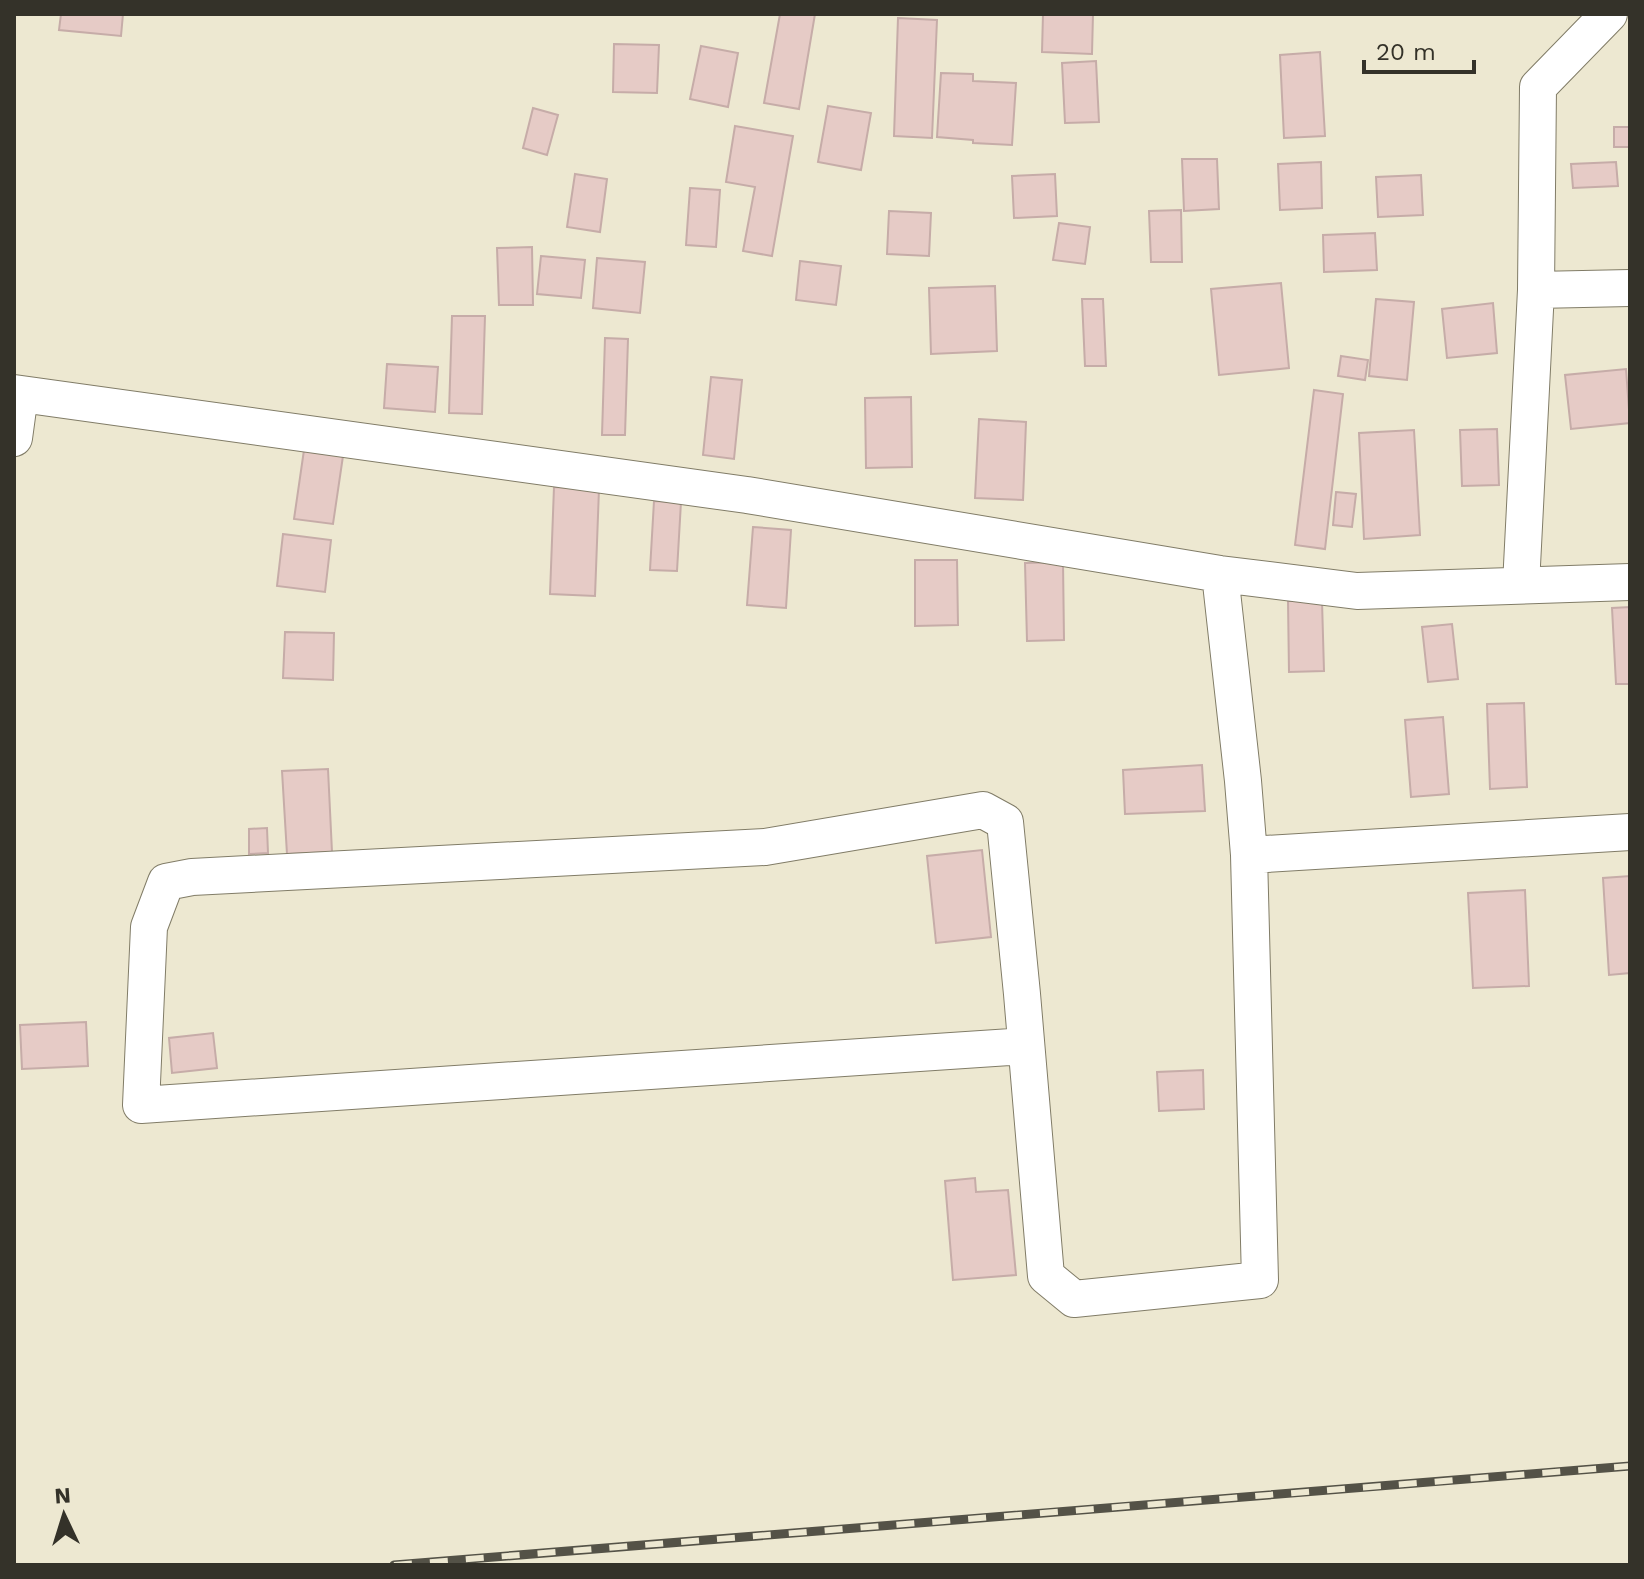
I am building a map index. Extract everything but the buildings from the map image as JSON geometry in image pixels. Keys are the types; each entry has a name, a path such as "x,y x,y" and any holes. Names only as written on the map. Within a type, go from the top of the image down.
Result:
{"street":[{"path":"1521,585 1536,290 1538,87 1609,14"},
{"path":"1536,290 1630,288"},
{"path":"14,438 17,394 747,495 1220,574 1357,591 1630,582"},
{"path":"1025,1046 141,1105 149,927 166,882 192,877 765,847 983,810 1005,822 1046,1276 1074,1299 1260,1280 1249,855 1220,574"},
{"path":"1249,855 1630,832"}],"railway":[{"path":"394,1565 1630,1466"}]}
